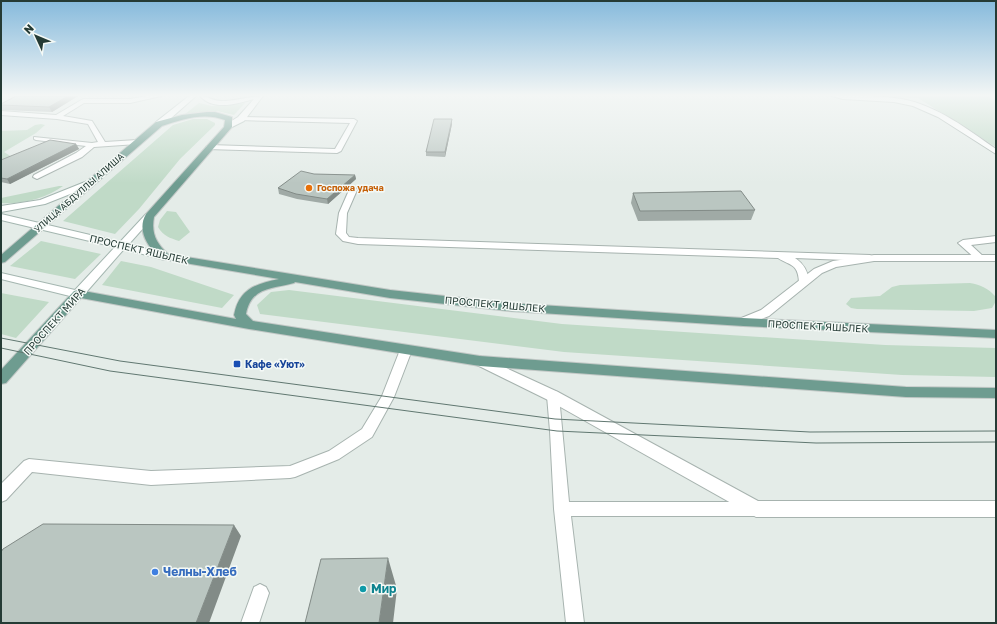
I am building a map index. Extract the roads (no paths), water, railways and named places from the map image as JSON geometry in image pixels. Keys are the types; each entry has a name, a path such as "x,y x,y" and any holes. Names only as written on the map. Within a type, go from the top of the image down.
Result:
{"main road":[{"name":"УЛИЦА АБДУЛЛЫ АЛИША","path":"1,260 158,125"},
{"path":"123,246 231,125"},
{"path":"1,209 42,202 90,183"},
{"path":"149,216 146,227 150,241 165,257"},
{"name":"ПРОСПЕКТ ЯШЬЛЕК","path":"1,217 165,257 390,294 509,307 742,322 996,334"},
{"name":"ПРОСПЕКТ МИРА","path":"1,379 123,246"},
{"path":"742,322 765,313 818,271 833,264 874,258 996,258"},
{"path":"1,276 78,294 249,326 480,361 906,392 996,393"},
{"path":"249,326 240,315 241,306 245,298 257,289 270,284 299,279"},
{"path":"480,361 553,396 756,509 996,508"}],"lane":[{"path":"92,125 101,139 102,144"},
{"path":"210,147 337,151 352,125"},
{"path":"955,125 996,152"},
{"path":"36,138 92,145 138,142"},
{"path":"37,177 79,155 92,145"},
{"path":"353,190 343,213 341,234 346,239 352,240 874,258"},
{"path":"980,258 963,243 996,239"},
{"path":"774,255 788,259 799,266 804,272 804,282"},
{"path":"1,495 29,465 151,478 290,472 334,455 367,433 388,397 406,350"},
{"path":"553,396 557,431 562,509 574,623"},
{"path":"562,509 756,509"},
{"path":"250,623 260,593"}],"tram line":[{"path":"1,338 120,361 555,419 810,432 996,431"},
{"path":"1,348 110,371 557,431 816,443 996,442"}],"place":[{"name":"Госпожа удача","path":"309,188"},
{"name":"Кафе «Уют»","path":"237,364"},
{"name":"Челны-Хлеб","path":"155,572"},
{"name":"Мир","path":"363,589"}]}
